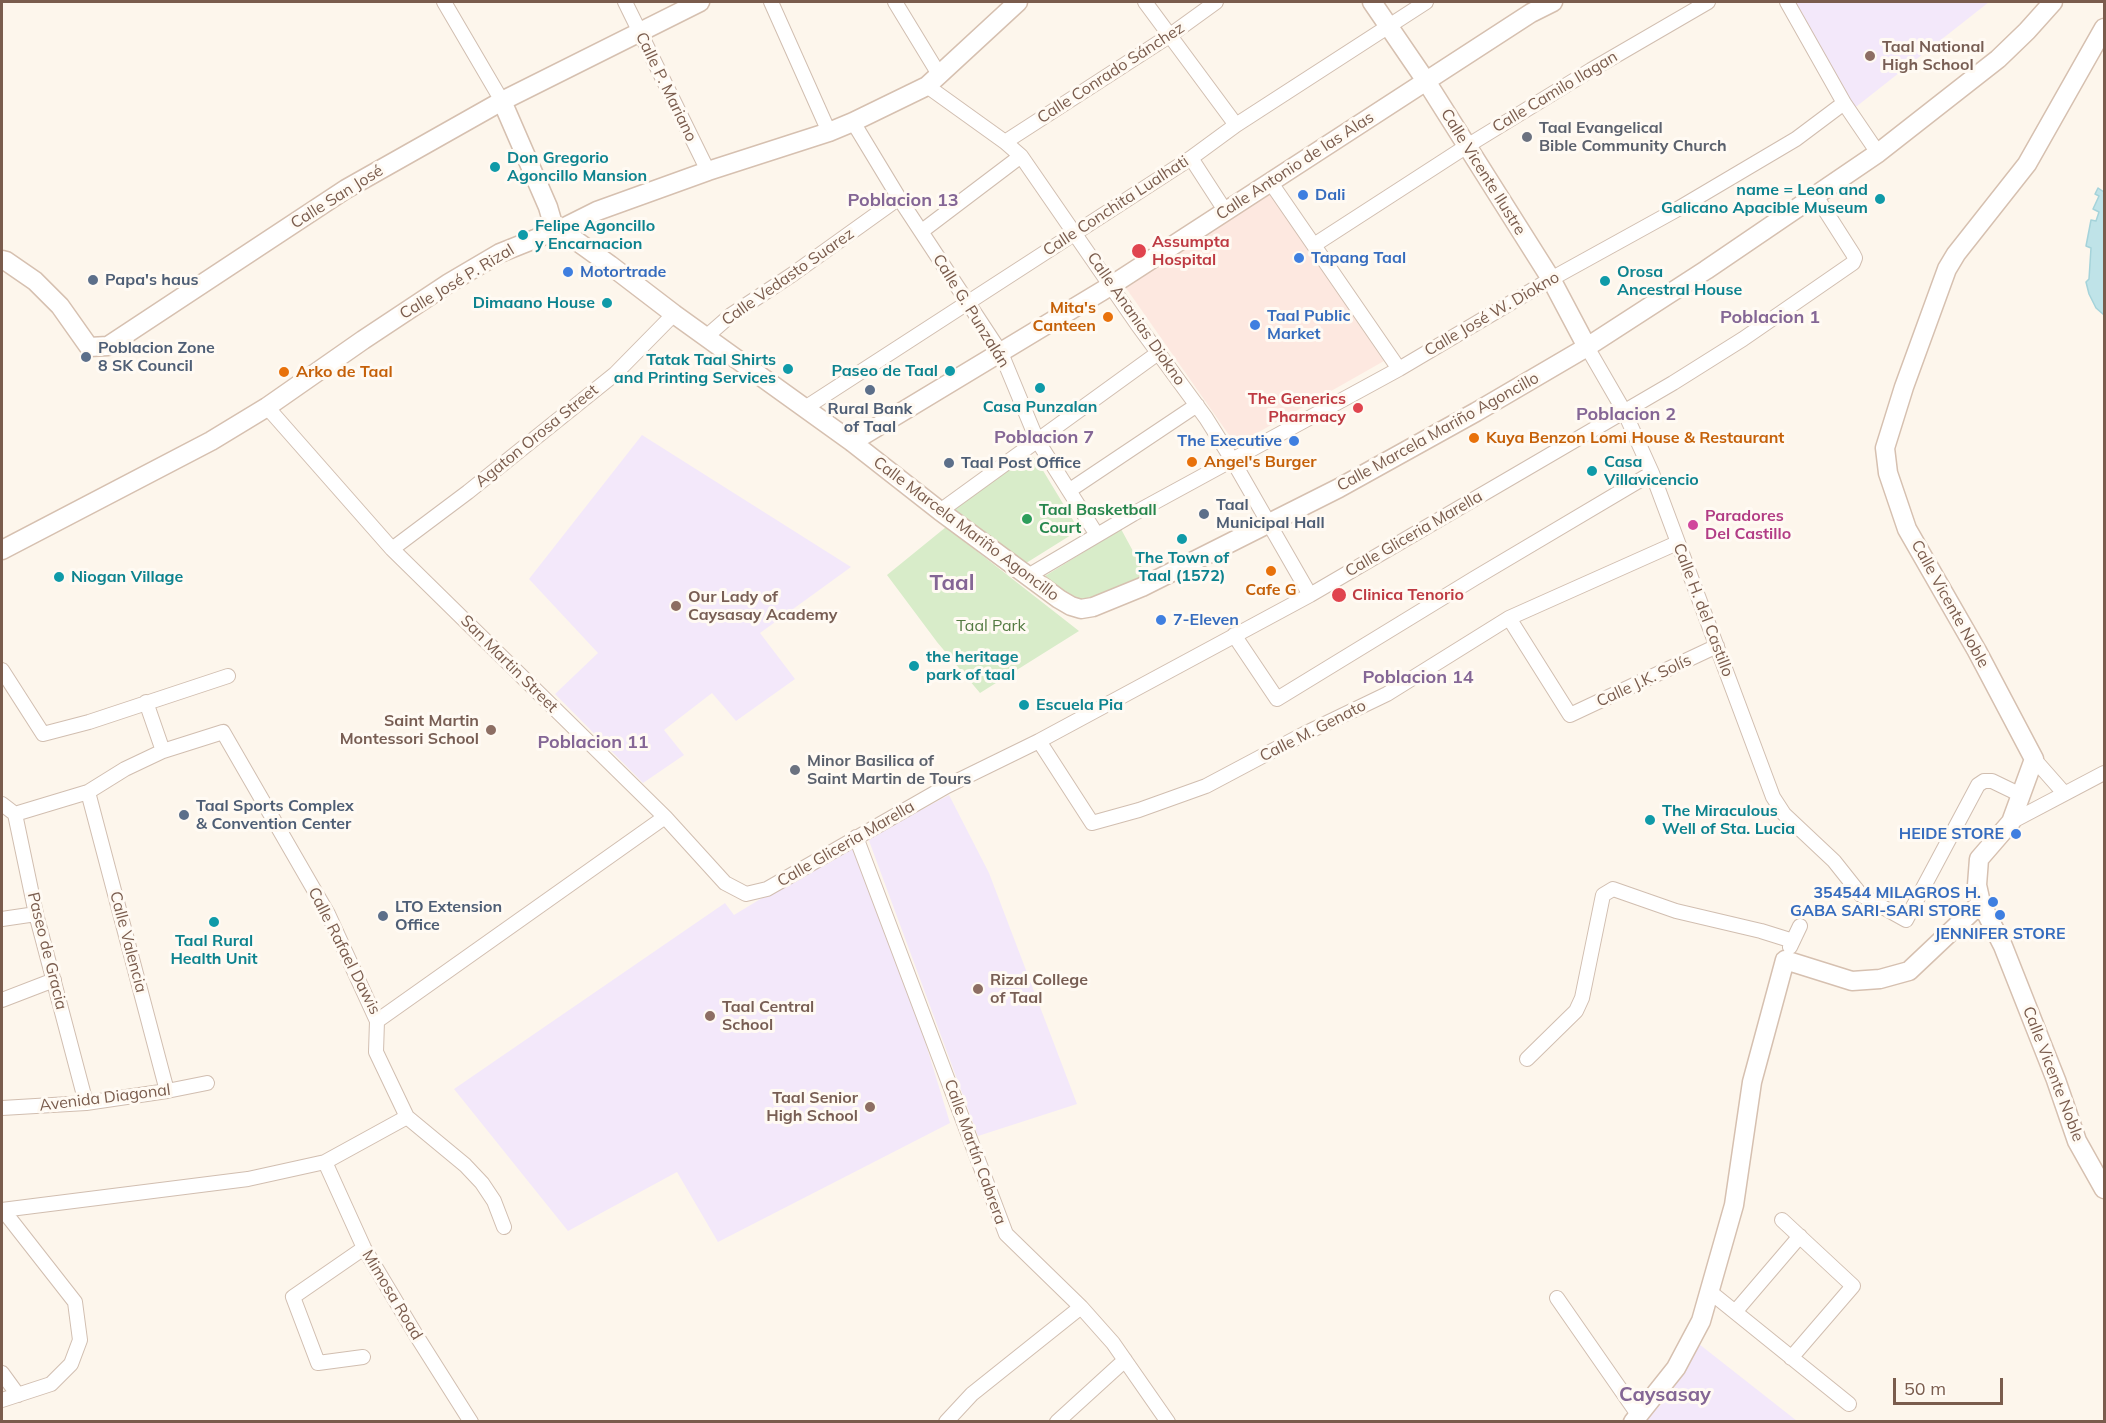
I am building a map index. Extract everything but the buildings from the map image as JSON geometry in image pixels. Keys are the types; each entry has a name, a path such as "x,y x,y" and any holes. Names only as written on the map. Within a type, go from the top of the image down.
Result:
{"main road":[{"name":"Calle San José","path":"4,261 35,281 60,306 89,347 108,346 346,189 502,101 700,2"},
{"name":"Calle José P. Rizal","path":"2,550 157,471 267,407 449,283 500,253 558,232 597,211 708,171 829,132 934,81 1018,2"},
{"name":"Calle Vicente Ilustre","path":"1372,2 1426,81 1551,279 1587,347"},
{"name":"Calle Antonio de las Alas","path":"852,442 1112,285 1531,12 1553,2"},
{"name":"Calle Marcela Mariño Agoncillo","path":"558,232 571,237 602,259 674,314 852,442 1028,576 1071,606 1081,609 1093,607 1142,587 1270,523 1403,453 1587,347 1878,153 1998,59 2052,2"},
{"name":"Calle Vicente Noble","path":"2104,28 2026,164 1951,262 1936,298 1886,448 1888,473 1907,529 1977,651 2034,759 2012,822 1979,859 1977,885 1981,903 2003,946 2078,1141 2104,1189"},
{"path":"502,101 558,232"},
{"path":"1636,1419 1676,1368 1701,1320 1734,1205 1752,1082 1785,960 1852,981 1880,979 1909,971 1981,903"}],"street":[{"path":"445,2 502,101"},
{"name":"Calle P. Mariano","path":"625,2 708,171"},
{"path":"771,2 829,132"},
{"path":"895,2 934,81"},
{"path":"1144,2 1236,125"},
{"name":"Calle Conrado Sánchez","path":"1005,142 1169,36 1216,2"},
{"name":"Calle Conchita Lualhati","path":"805,408 1191,158 1236,125 1425,2"},
{"name":"Calle Camilo Ilagan","path":"1314,245 1467,146 1707,2"},
{"path":"1787,2 1844,103 1878,153"},
{"name":"Calle Ananias Diokno","path":"934,81 1021,156 1158,353 1197,405 1270,523 1310,595"},
{"name":"Calle José W. Diokno","path":"1028,576 1133,514 1399,369 1551,279 1676,210 1796,139 1844,103"},
{"name":"Calle G. Punzalán","path":"853,122 899,198 1001,352 1037,440 1097,535"},
{"path":"921,231 1021,156"},
{"path":"1191,158 1226,212"},
{"path":"1271,183 1399,369"},
{"name":"Calle Gliceria Marella","path":"767,889 947,786 1039,741 1310,595 1743,339 1853,263 1855,258 1853,254 1816,196"},
{"name":"Calle Vedasto Suarez","path":"707,336 731,315 899,198"},
{"name":"Agaton Orosa Street","path":"392,549 468,492 615,374 674,314"},
{"name":"Calle H. del Castillo","path":"1587,347 1624,411 1652,473 1773,797 1784,814 1834,861 1861,895 1906,920 1978,785 1984,781 1992,781 2021,795"},
{"path":"940,511 1158,353"},
{"path":"1070,490 1197,405"},
{"name":"San Martin Street","path":"267,407 392,549 665,817 725,883 746,894 767,889"},
{"path":"1234,635 1277,699 1652,473"},
{"name":"Calle M. Genato","path":"1039,741 1092,823 1140,810 1206,786 1304,734 1387,694 1509,618 1677,543"},
{"name":"Calle J.K. Solís","path":"1509,618 1570,715 1717,646"},
{"path":"2,670 43,734 89,722 228,676"},
{"path":"146,702 164,751"},
{"name":"Calle Rafael Dawis","path":"15,814 88,792 125,769 164,751 223,732 328,914 377,1021 665,817"},
{"path":"2034,759 2064,793"},
{"path":"2012,822 2104,773"},
{"name":"Calle Valencia","path":"88,792 167,1092"},
{"path":"2,804 15,814"},
{"name":"Paseo de Gracia","path":"15,814 36,914 86,1103"},
{"name":"Calle Martín Cabrera","path":"856,837 1006,1234 1081,1307 1125,1360 1168,1422"},
{"path":"1527,1059 1576,1011 1582,998 1603,895 1613,889 1676,911 1793,941"},
{"path":"2,919 36,914"},
{"path":"1785,960 1800,926"},
{"path":"2,1000 54,980"},
{"path":"377,1021 376,1052 407,1118 465,1165 482,1183 494,1202 504,1227"},
{"name":"Avenida Diagonal","path":"2,1108 86,1103 167,1092 207,1083"},
{"path":"2,1210 248,1179 325,1162 407,1118"},
{"name":"Mimosa Road","path":"325,1162 364,1248 471,1422"},
{"path":"2,1210 75,1302 80,1340 71,1364 51,1384 2,1400"},
{"path":"1782,1220 1852,1286 1791,1358"},
{"path":"1735,1312 1800,1236"},
{"path":"363,1357 318,1363 292,1297 364,1248"},
{"path":"1709,1292 1849,1404"},
{"path":"1557,1298 1636,1419"},
{"path":"946,1422 972,1394 1081,1307"},
{"path":"1058,1422 1125,1360"},
{"path":"2,1373 18,1395"}],"shaded area":[{"name":"Taal National High School","path":"1788,2 1989,2 1852,110"},
{"name":"Taal Public Market","path":"1269,193 1384,361 1236,445 1126,288"},
{"name":"Our Lady of Caysasay Academy","path":"642,435 851,567 760,633 795,679 736,721 712,693 664,730 684,755 643,783 555,694 598,653 529,579"},
{"name":"Rizal College of Taal","path":"949,795 989,873 1077,1104 978,1136 868,838"},
{"name":"Taal Central School","path":"856,841 895,943 950,1123 718,1242 677,1172 568,1231 454,1089 725,903 734,915"},
{"path":"1699,1344 1797,1421 1642,1422 1668,1398"}],"green space":[{"path":"1028,454 1036,459 1079,530 1023,565 948,510"},
{"name":"Taal Park","path":"946,527 1079,631 980,693 937,642 887,575"},
{"path":"1121,529 1147,577 1103,597 1084,600 1068,596 1045,576"}],"water":[{"path":"2098,188 2104,192 2104,315 2096,308 2086,282 2089,279 2091,248 2086,246 2091,220 2096,221 2099,212 2093,209 2099,196 2095,194"}],"place":[{"name":"Taal National High School","path":"1870,56"},
{"name":"Taal Evangelical Bible Community Church","path":"1527,137"},
{"name":"Don Gregorio Agoncillo Mansion","path":"495,167"},
{"name":"Dali","path":"1303,195"},
{"name":"name = Leon and Galicano Apacible Museum","path":"1880,199"},
{"name":"Felipe Agoncillo y Encarnacion","path":"523,235"},
{"name":"Assumpta Hospital","path":"1139,251"},
{"name":"Tapang Taal","path":"1299,258"},
{"name":"Motortrade","path":"568,272"},
{"name":"Papa's haus","path":"93,280"},
{"name":"Orosa Ancestral House","path":"1605,281"},
{"name":"Dimaano House","path":"607,303"},
{"name":"Mita's Canteen","path":"1108,317"},
{"name":"Taal Public Market","path":"1255,325"},
{"name":"Poblacion Zone 8 SK Council","path":"86,357"},
{"name":"Tatak Taal Shirts and Printing Services","path":"788,369"},
{"name":"Paseo de Taal","path":"950,371"},
{"name":"Arko de Taal","path":"284,372"},
{"name":"Casa Punzalan","path":"1040,388"},
{"name":"Rural Bank of Taal","path":"870,390"},
{"name":"The Generics Pharmacy","path":"1358,408"},
{"name":"Kuya Benzon Lomi House & Restaurant","path":"1474,438"},
{"name":"The Executive","path":"1294,441"},
{"name":"Angel's Burger","path":"1192,462"},
{"name":"Taal Post Office","path":"949,463"},
{"name":"Casa Villavicencio","path":"1592,471"},
{"name":"Taal Municipal Hall","path":"1204,514"},
{"name":"Taal Basketball Court","path":"1027,519"},
{"name":"Paradores Del Castillo","path":"1693,525"},
{"name":"The Town of Taal (1572)","path":"1182,539"},
{"name":"Cafe G","path":"1271,571"},
{"name":"Niogan Village","path":"59,577"},
{"name":"Clinica Tenorio","path":"1339,595"},
{"name":"Our Lady of Caysasay Academy","path":"676,606"},
{"name":"7-Eleven","path":"1161,620"},
{"name":"the heritage park of taal","path":"914,666"},
{"name":"Escuela Pia","path":"1024,705"},
{"name":"Saint Martin Montessori School","path":"491,730"},
{"name":"Minor Basilica of Saint Martin de Tours","path":"795,770"},
{"name":"Taal Sports Complex & Convention Center","path":"184,815"},
{"name":"The Miraculous Well of Sta. Lucia","path":"1650,820"},
{"name":"HEIDE STORE","path":"2016,834"},
{"name":"354544 MILAGROS H. GABA SARI-SARI STORE","path":"1993,902"},
{"name":"JENNIFER STORE","path":"2000,915"},
{"name":"LTO Extension Office","path":"383,916"},
{"name":"Taal Rural Health Unit","path":"214,922"},
{"name":"Rizal College of Taal","path":"978,989"},
{"name":"Taal Central School","path":"710,1016"},
{"name":"Taal Senior High School","path":"870,1107"}],"district":[{"name":"Poblacion 13","path":"903,201"},
{"name":"Poblacion 1","path":"1770,318"},
{"name":"Poblacion 2","path":"1626,415"},
{"name":"Poblacion 7","path":"1044,438"},
{"name":"Taal","path":"952,583"},
{"name":"Poblacion 14","path":"1418,678"},
{"name":"Poblacion 11","path":"593,743"},
{"name":"Caysasay","path":"1665,1395"}]}
